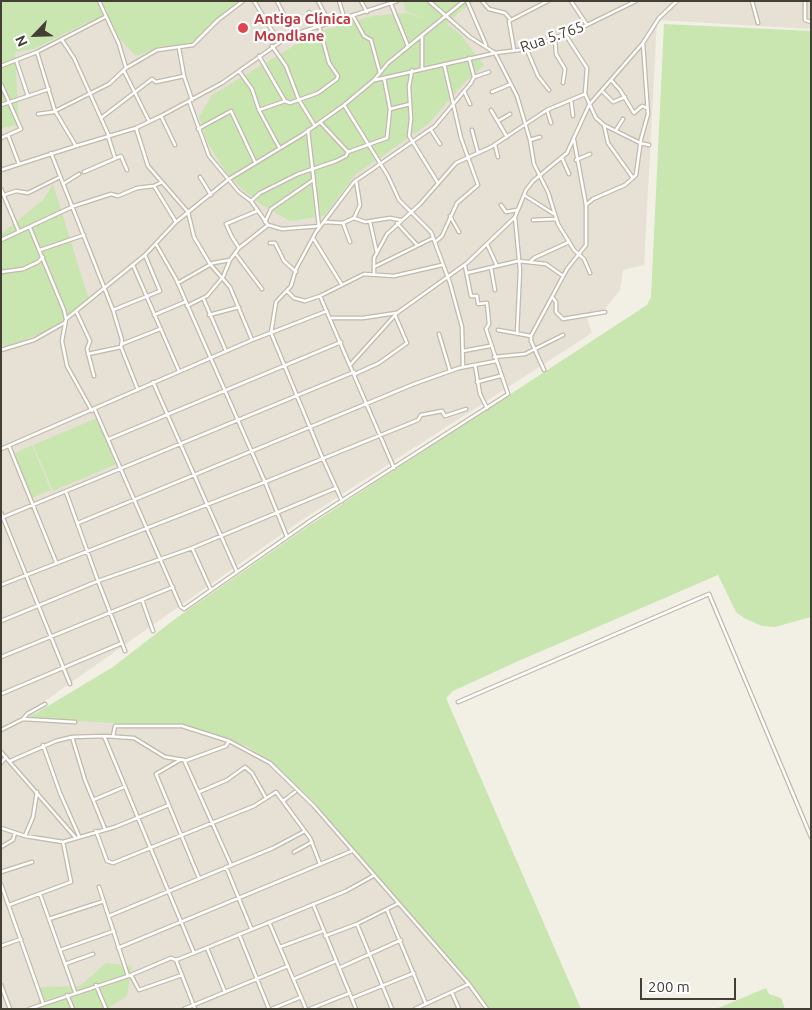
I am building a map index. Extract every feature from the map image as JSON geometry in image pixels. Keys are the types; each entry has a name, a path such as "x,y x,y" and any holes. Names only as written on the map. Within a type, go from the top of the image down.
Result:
{"street":[{"path":"99,1 119,44 125,70 134,93 149,121"},
{"path":"38,114 55,111 109,84 125,70 157,50 179,48 197,42 218,20 243,1"},
{"path":"254,1 279,42"},
{"path":"277,1 283,13"},
{"path":"318,1 329,22"},
{"path":"338,1 344,17"},
{"path":"361,1 367,12"},
{"path":"1,170 136,128 190,100 239,71 279,42 317,26 367,12 397,1"},
{"path":"429,1 470,37 495,52 511,84 530,140 538,176 548,192 555,217 569,242 584,259 590,273"},
{"path":"465,266 471,296 477,296 478,304 487,303 490,324 486,330 500,376 508,394 287,537 184,609 181,606 110,439 67,366 62,341 66,319 133,265 176,222 229,179 308,130 344,105 374,80 408,46 445,15 466,1 486,46"},
{"path":"482,1 489,9 505,13 511,20"},
{"path":"514,51 508,23 548,1"},
{"path":"570,1 587,25"},
{"name":"Rua 5.765","path":"374,80 495,52 527,49 587,25 636,1"},
{"path":"351,364 396,314 465,266 515,217 524,195 538,176 562,158 574,140 579,124 589,105 643,42 659,18 677,1"},
{"path":"752,1 758,23"},
{"path":"805,1 804,20 811,22"},
{"path":"390,3 408,46"},
{"path":"259,110 285,101 290,103 299,100 322,90 338,78 329,63 317,26 309,12"},
{"path":"353,16 364,36 371,40 380,73"},
{"path":"1,66 62,40 105,17"},
{"path":"564,34 587,68 585,94 596,118 604,125 640,143 649,145"},
{"path":"422,35 422,68"},
{"path":"555,38 556,54 565,69 563,83"},
{"path":"62,40 74,58 90,93 115,158"},
{"path":"586,205 593,199 625,186 633,178 637,170 640,143 648,108 643,42"},
{"path":"272,46 286,66 299,100 314,126"},
{"path":"179,48 184,76 198,129 209,156 251,201 268,225 282,229 319,226"},
{"path":"527,49 538,76 549,90"},
{"path":"36,52 55,111 76,146"},
{"path":"259,56 285,101"},
{"path":"469,58 474,77"},
{"path":"16,60 28,96"},
{"path":"435,242 442,236 457,203 478,185 467,159 444,64"},
{"path":"412,70 409,87 409,136 438,183"},
{"path":"239,71 252,89 259,110 279,148"},
{"path":"342,501 322,459 271,333 276,302 294,281 296,272 319,226 356,180 431,130 474,77 489,72"},
{"path":"101,118 152,79 156,82 184,76"},
{"path":"251,201 260,193 312,169 341,159 348,152 388,136 390,109 384,78"},
{"path":"611,80 625,97 634,114 642,106 648,108"},
{"path":"1,84 21,129 1,138"},
{"path":"492,92 511,84"},
{"path":"1,105 49,89"},
{"path":"464,91 470,104"},
{"path":"602,91 614,102 625,97"},
{"path":"374,274 377,252 386,234 410,213 456,163 495,145 547,110 585,94"},
{"path":"571,100 574,116"},
{"path":"390,109 410,104"},
{"path":"344,105 369,145 397,197 410,213 428,227 435,242 448,277 462,327 463,367"},
{"path":"491,110 507,137"},
{"path":"547,110 551,123"},
{"path":"198,129 231,111 255,162"},
{"path":"498,122 510,114"},
{"path":"161,116 175,145"},
{"path":"616,130 623,119"},
{"path":"320,122 348,152"},
{"path":"604,125 608,143 633,178"},
{"path":"136,128 148,166 188,212 192,233 210,264 230,287 252,340"},
{"path":"308,130 319,226"},
{"path":"431,130 440,144"},
{"path":"472,130 478,153"},
{"path":"8,136 19,164"},
{"path":"530,140 540,137"},
{"path":"544,370 531,336 564,276 578,253 586,245 586,205 576,160 574,140"},
{"path":"495,145 498,157"},
{"path":"51,154 74,206 113,310 121,346 138,390"},
{"path":"576,160 590,154"},
{"path":"84,172 121,156 127,170"},
{"path":"562,158 569,174"},
{"path":"63,184 79,174"},
{"path":"3,198 16,191 25,190 28,192 60,177"},
{"path":"200,177 210,195"},
{"path":"265,222 271,209 314,179"},
{"path":"354,218 360,205 356,180"},
{"path":"1,240 74,206 110,194 118,196 138,188 154,186 163,182"},
{"path":"154,186 176,222"},
{"path":"1,189 3,198 19,232"},
{"path":"524,195 555,217"},
{"path":"501,205 506,212 518,210"},
{"path":"240,248 226,224 257,211"},
{"path":"450,216 459,232"},
{"path":"515,217 520,270 517,334"},
{"path":"534,220 555,217"},
{"path":"324,222 343,223 354,218 369,222 390,218 398,222 417,244"},
{"path":"369,222 377,252"},
{"path":"343,223 350,242"},
{"path":"204,299 223,277 235,253 268,225"},
{"path":"30,228 46,262 66,319"},
{"path":"40,250 84,235"},
{"path":"313,238 342,285"},
{"path":"374,267 400,256 417,244 433,238"},
{"path":"530,262 534,258 569,242"},
{"path":"270,243 275,243 284,261 296,272"},
{"path":"156,244 177,283 239,420 287,537"},
{"path":"487,244 497,266"},
{"path":"235,253 262,289"},
{"path":"113,310 160,290 144,255"},
{"path":"1,272 23,269 38,262 43,257"},
{"path":"177,283 210,264 230,260"},
{"path":"466,272 518,261 546,264 564,276"},
{"path":"38,262 46,262"},
{"path":"133,265 179,371"},
{"path":"287,291 294,298 306,301 364,274 394,276 442,265"},
{"path":"491,268 495,290"},
{"path":"320,296 369,405 394,468"},
{"path":"187,306 200,297 204,299"},
{"path":"553,298 556,302 558,315 566,320 591,313 605,312"},
{"path":"204,299 209,315 226,351"},
{"path":"154,316 185,302"},
{"path":"209,315 239,307"},
{"path":"76,311 90,341 88,354 94,376"},
{"path":"1,449 226,351 326,311"},
{"path":"331,318 363,318 396,314"},
{"path":"2,517 379,363 408,343 396,314"},
{"path":"1,350 34,340 64,323"},
{"path":"88,354 121,346 160,329"},
{"path":"498,330 531,336"},
{"path":"439,334 450,371"},
{"path":"494,357 520,355 535,350 563,335"},
{"path":"110,439 225,389 341,342"},
{"path":"463,352 490,346"},
{"path":"78,523 450,371 496,361"},
{"path":"474,365 477,382 487,408"},
{"path":"477,382 500,376"},
{"path":"153,382 237,572"},
{"path":"1,585 88,549 148,528 322,459 418,420 421,415 442,412 445,416 466,409"},
{"path":"9,446 56,562"},
{"path":"1,621 98,581 192,548 336,488"},
{"path":"66,492 125,651"},
{"path":"1,513 70,684"},
{"path":"192,548 211,590"},
{"path":"1,657 173,587"},
{"path":"458,702 708,594 811,837"},
{"path":"142,600 153,631"},
{"path":"1,694 122,643"},
{"path":"1,730 23,719 27,714 45,704"},
{"path":"23,719 75,722"},
{"path":"113,736 115,726 171,725 200,731 229,741 262,758 284,775 314,806 397,904 469,984 487,1009"},
{"path":"104,736 194,953"},
{"path":"10,761 43,745 72,737 113,736 134,738 165,757 183,761"},
{"path":"72,737 104,829"},
{"path":"200,878 156,774 183,761 226,746 229,741"},
{"path":"43,745 77,837"},
{"path":"1,752 77,837"},
{"path":"1,763 6,757"},
{"path":"183,761 199,792 231,865"},
{"path":"199,792 227,780 245,767 252,773 266,798"},
{"path":"93,800 124,786"},
{"path":"25,836 32,820 37,792"},
{"path":"96,831 110,863 254,806 276,792 312,842 320,864"},
{"path":"283,801 295,792"},
{"path":"1,828 15,834 63,842 168,805"},
{"path":"109,916 278,846 305,831"},
{"path":"1,847 13,840 15,834"},
{"path":"9,905 71,882 63,842"},
{"path":"294,852 312,842"},
{"path":"118,948 352,851"},
{"path":"1,872 32,862"},
{"path":"226,867 252,928"},
{"path":"29,1009 129,975 171,958 176,960 361,884 373,876"},
{"path":"1,884 43,1003"},
{"path":"99,887 118,948 129,975 139,990 182,975"},
{"path":"40,894 75,992"},
{"path":"49,919 104,901"},
{"path":"314,904 356,1009"},
{"path":"326,936 357,924 397,904"},
{"path":"387,910 401,940 425,1006"},
{"path":"269,922 306,1009"},
{"path":"357,924 392,1009"},
{"path":"280,947 323,930"},
{"path":"60,950 114,931"},
{"path":"238,934 256,979 271,1009 301,997"},
{"path":"1,946 21,939"},
{"path":"339,968 401,940"},
{"path":"207,948 225,992"},
{"path":"65,964 93,954"},
{"path":"176,960 195,1009"},
{"path":"294,979 336,961"},
{"path":"184,1009 288,966"},
{"path":"352,998 414,973"},
{"path":"415,1009 452,994 469,984"},
{"path":"1,985 10,1009"},
{"path":"96,985 106,1009"},
{"path":"310,1009 350,993"},
{"path":"452,994 459,1009"},
{"path":"67,995 73,1009"}],"shaded area":[{"path":"1,1 811,1 811,29 657,20 644,265 623,270 620,290 605,309 587,318 592,333 299,522 42,703 24,713 194,724 225,736 265,756 311,799 388,891 475,989 489,1009 1,1009"}],"green space":[{"path":"1,1 241,1 217,18 197,41 184,45 163,46 136,56 119,38 109,20 88,22 34,49 15,52 19,125 1,128"},
{"path":"403,1 476,1 463,9 446,24 459,33 484,65 466,81 428,124 355,175 324,216 290,221 262,205 241,188 226,172 207,142 199,117 212,95 317,32 372,16 405,13 429,19 406,12"},
{"path":"664,24 811,31 811,617 775,627 762,626 744,618 736,612 718,575 516,662 453,691 446,698 581,1009 489,1009 477,991 311,799 268,759 246,746 191,727 171,724 132,724 28,718 113,667 175,619 310,525 647,305 651,297"},
{"path":"53,184 89,300 48,331 7,346 1,344 1,234 43,200"},
{"path":"97,418 117,464 53,491 33,445"},
{"path":"32,445 51,490 32,498 14,454"},
{"path":"106,963 132,966 127,996 107,1009 37,1009 41,987 80,986"},
{"path":"766,988 769,994 781,998 785,1009 716,1009"}],"place":[{"name":"Antiga Clínica Mondlane","path":"243,28"}]}
